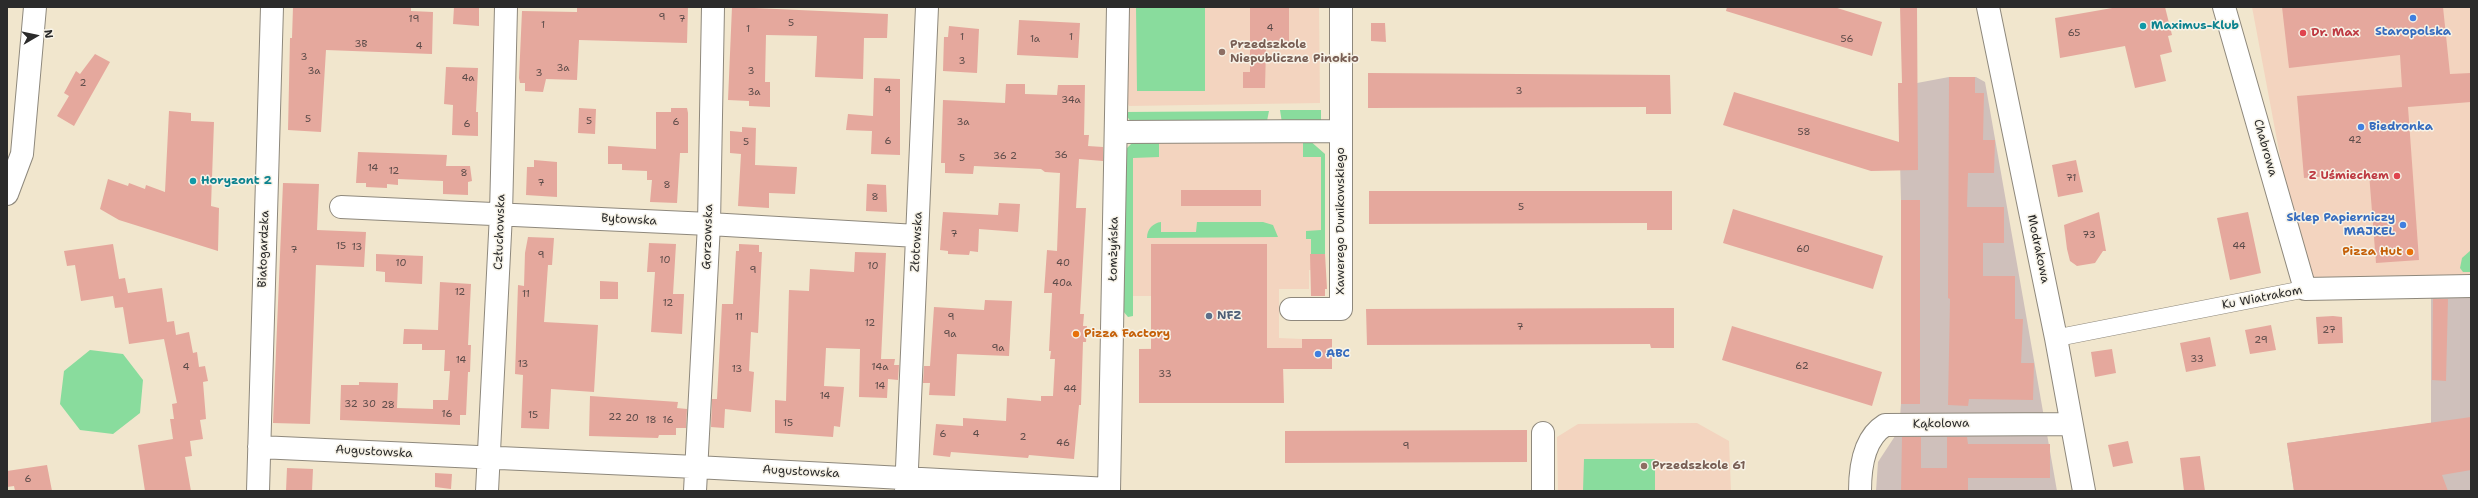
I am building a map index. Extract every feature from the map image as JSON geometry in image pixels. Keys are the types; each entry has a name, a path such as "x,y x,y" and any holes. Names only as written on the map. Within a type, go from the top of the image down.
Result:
{"street":[{"path":"7,194 22,154 36,7"},
{"name":"Białogardzka","path":"258,491 272,7"},
{"name":"Człuchowska","path":"489,457 501,214 506,7"},
{"name":"Gorzowska","path":"696,467 709,224 713,7"},
{"name":"Złotowska","path":"906,484 927,7"},
{"name":"Łomżyńska","path":"1109,490 1118,7"},
{"name":"Xawerego Dunikowskiego","path":"1291,309 1340,309 1341,7"},
{"name":"Modrakowa","path":"1988,7 2056,338 2084,491"},
{"name":"Chabrowa","path":"2224,7 2305,289"},
{"name":"Xawerego Dunikowskiego","path":"1116,132 1341,131"},
{"name":"Bytowska","path":"341,207 709,224 917,236"},
{"name":"Ku Wiatrakom","path":"2056,338 2305,289 2471,286"},
{"name":"Kąkolowa","path":"1860,491 1860,477 1868,446 1876,431 1885,425 2071,424"},
{"path":"1543,433 1543,491"},
{"name":"Augustowska","path":"259,447 696,467 906,484 1109,490"},
{"path":"487,491 489,457"},
{"path":"695,491 696,467"}],"shaded area":[{"name":"Przedszkole Niepubliczne Pinokio","path":"1125,7 1319,7 1320,103 1129,106 1125,98"},
{"path":"2252,7 2471,7 2471,286 2305,289"},
{"path":"1949,77 1976,77 1985,82 2057,491 1876,491 1878,462 1899,430 1901,404 1901,200 1898,83 1917,83"},
{"path":"1309,140 1325,154 1325,270 1309,270 1309,289 1279,289 1279,338 1302,339 1302,349 1283,349 1284,403 1139,403 1139,349 1169,348 1151,336 1151,296 1130,296 1129,158 1150,141"},
{"path":"2431,296 2471,297 2471,491 2294,491 2287,443 2431,423"},
{"name":"Przedszkole 61","path":"1697,423 1729,441 1731,491 1558,491 1557,437 1578,424"}],"green space":[{"path":"1136,7 1205,7 1205,91 1137,91"},
{"path":"1280,110 1321,110 1321,122 1282,123"},
{"path":"1269,111 1267,121 1131,122 1124,112"},
{"path":"1309,140 1325,154 1325,254 1311,254 1311,239 1306,239 1306,231 1321,230 1321,157 1303,157 1303,142 1159,143 1159,157 1133,158 1133,316 1128,317 1123,311 1125,150 1132,143"},
{"path":"1161,222 1161,232 1196,232 1197,222 1263,222 1273,225 1278,237 1147,238 1151,227"},
{"path":"2471,250 2471,272 2463,272 2460,268 2462,258"},
{"path":"90,350 123,354 143,380 140,413 113,434 80,430 60,404 64,371"},
{"path":"1584,459 1655,459 1655,491 1583,491"}],"building":[{"path":"293,7 411,7 411,11 433,12 432,54 326,50 321,132 288,130 290,38 292,38"},
{"path":"454,7 479,7 479,26 453,24"},
{"path":"577,7 688,7 687,43 579,40 577,80 546,79 543,92 525,91 525,83 520,83 519,78 522,11 577,12"},
{"path":"732,7 888,14 887,38 864,38 863,79 815,77 817,36 766,35 765,82 770,82 770,107 749,106 749,101 728,100"},
{"path":"1250,7 1289,7 1289,48 1266,48 1265,88 1243,88 1243,72 1250,72"},
{"path":"1727,7 1834,7 1882,22 1872,56 1726,11"},
{"path":"1900,7 1917,7 1918,170 1871,171 1723,125 1734,92 1899,142 1898,83 1902,83"},
{"path":"2118,7 2165,7 2172,35 2168,36 2172,52 2160,55 2166,81 2135,88 2125,46 2060,58 2055,18"},
{"path":"2282,7 2443,7 2450,74 2471,73 2471,102 2408,107 2419,260 2376,263 2369,173 2304,178 2297,96 2402,87 2400,55 2289,68"},
{"path":"1019,20 1080,23 1078,58 1017,55"},
{"path":"1371,23 1385,23 1386,42 1371,41"},
{"path":"949,26 979,29 977,73 943,71 944,37 948,37"},
{"path":"95,54 110,62 74,126 57,116 69,96 64,93 76,71 80,74"},
{"path":"446,67 478,68 476,112 478,112 478,136 452,135 453,105 444,104"},
{"path":"1368,73 1670,75 1671,114 1646,114 1646,107 1368,108"},
{"path":"1949,77 1975,77 1975,93 1984,93 1983,140 1995,140 1994,173 1968,173 1967,207 2004,207 2004,243 1983,243 1983,276 2015,276 2015,319 2023,319 2021,363 2034,363 2033,400 1969,399 1968,406 1948,405 1950,299 1948,298"},
{"path":"874,78 900,79 900,155 871,154 872,131 846,130 848,114 873,116"},
{"path":"1006,84 1025,84 1025,94 1057,95 1058,85 1085,85 1084,135 1089,135 1088,146 1103,147 1103,161 1079,159 1076,208 1086,208 1080,314 1084,314 1083,326 1087,326 1086,342 1083,342 1081,405 1079,405 1074,459 1029,455 1028,458 951,452 950,457 933,455 936,424 963,426 963,418 1006,421 1007,398 1041,401 1041,396 1053,396 1055,359 1050,359 1051,351 1049,351 1052,293 1044,293 1047,250 1057,251 1060,173 1045,172 1041,169 974,166 973,174 945,173 945,163 941,163 943,100 1005,103"},
{"path":"579,108 596,109 595,134 578,133"},
{"path":"671,108 687,108 688,113 688,153 680,153 677,203 650,202 652,180 647,180 647,171 622,170 622,164 608,164 608,146 656,149 656,112 671,112"},
{"name":"Horyzont 2","path":"169,111 191,113 191,121 214,122 211,206 219,208 218,251 119,220 100,209 108,179 128,186 129,183 145,189 146,185 165,192"},
{"path":"742,127 756,128 755,165 797,167 795,194 769,193 769,208 738,206 741,154 730,153 730,131 742,132"},
{"path":"358,152 447,155 446,166 470,166 472,181 468,182 468,195 443,194 443,181 398,179 398,185 387,184 387,188 366,187 366,183 356,183"},
{"path":"534,160 557,162 557,197 526,195 527,167 534,167"},
{"path":"2076,160 2083,192 2058,197 2052,165"},
{"path":"283,183 319,184 317,230 366,232 364,267 316,265 310,424 273,423"},
{"path":"867,184 886,185 887,212 866,211"},
{"path":"1181,190 1261,190 1261,206 1181,206"},
{"path":"1369,191 1672,191 1672,230 1647,230 1647,223 1369,224"},
{"path":"1901,200 1920,200 1920,404 1901,404"},
{"path":"999,203 1020,204 1018,232 979,229 978,252 970,251 969,255 948,254 948,251 940,250 943,212 998,215"},
{"path":"1733,209 1883,256 1873,289 1723,243"},
{"path":"2099,212 2106,251 2103,251 2095,263 2077,266 2070,261 2064,225"},
{"path":"2248,212 2261,273 2230,280 2217,218"},
{"path":"528,237 554,238 552,265 548,265 544,322 598,325 594,392 551,389 549,429 521,428 523,375 515,374 518,285 524,286 525,253"},
{"path":"649,243 676,244 673,294 684,294 682,334 651,332 655,272 647,272"},
{"path":"113,244 119,279 125,278 128,293 162,288 167,322 174,321 176,335 189,332 193,353 197,352 199,367 205,366 208,381 203,382 206,419 200,420 203,439 190,441 192,456 185,457 191,491 145,491 138,445 173,439 170,419 174,419 172,404 177,403 164,339 129,344 123,307 115,308 113,296 81,301 75,265 67,266 64,251"},
{"path":"739,244 759,245 759,252 762,252 758,333 751,332 749,371 754,372 751,412 725,409 724,428 711,427 712,399 717,399 722,304 733,304 736,251 739,251"},
{"name":"NFZ","path":"1151,244 1267,244 1267,348 1302,348 1302,339 1332,339 1332,369 1283,369 1284,403 1139,403 1139,349 1151,349"},
{"path":"855,252 886,253 881,359 895,359 894,365 899,365 898,380 888,379 887,398 859,397 860,349 826,348 824,386 844,387 840,427 834,426 833,437 775,433 775,400 786,401 789,290 809,291 810,269 854,272"},
{"path":"376,254 423,256 422,284 385,282 385,272 376,271"},
{"path":"1310,254 1325,254 1327,289 1325,289 1325,296 1311,296"},
{"path":"600,281 618,282 618,299 600,299"},
{"path":"440,282 471,284 468,345 471,345 470,372 468,372 466,415 460,415 460,425 340,420 341,385 359,385 359,382 398,383 397,408 433,409 433,400 448,400 450,371 444,371 445,350 422,350 422,344 403,344 404,329 438,330"},
{"path":"2433,299 2448,299 2446,381 2432,380"},
{"path":"985,300 1012,301 1009,356 957,354 955,396 929,395 930,383 923,383 924,366 930,366 934,307 984,310"},
{"path":"1674,308 1674,348 1651,348 1650,344 1367,345 1366,309"},
{"path":"2316,317 2342,317 2343,343 2318,344"},
{"path":"2271,325 2276,350 2250,354 2245,330"},
{"path":"1732,326 1882,372 1872,406 1722,360"},
{"path":"2210,337 2216,366 2186,372 2180,343"},
{"path":"2112,349 2116,373 2095,377 2091,352"},
{"path":"590,396 678,402 677,408 687,409 686,428 676,428 676,435 659,435 658,438 589,436"},
{"path":"2471,417 2471,470 2442,475 2448,491 2294,491 2287,443"},
{"path":"1527,430 1527,462 1285,463 1285,431"},
{"path":"1902,437 1921,437 1921,468 1947,468 1947,437 1967,437 1968,444 2050,444 2050,478 1968,478 1968,491 1901,491"},
{"path":"2128,441 2133,463 2113,467 2108,445"},
{"path":"2200,456 2205,491 2184,491 2180,458"},
{"path":"47,465 52,491 15,491 14,486 7,487 7,471"},
{"path":"287,468 313,469 312,491 286,491"},
{"path":"435,473 452,474 451,489 435,487"}],"place":[{"name":"Staropolska","path":"2413,18"},
{"name":"Maximus-Klub","path":"2143,26"},
{"name":"Dr. Max","path":"2303,33"},
{"name":"Przedszkole Niepubliczne Pinokio","path":"1222,52"},
{"name":"Biedronka","path":"2361,127"},
{"name":"Z Uśmiechem","path":"2397,176"},
{"name":"Horyzont 2","path":"193,181"},
{"name":"Sklep Papierniczy MAJKEL","path":"2403,225"},
{"name":"Pizza Hut","path":"2410,252"},
{"name":"NFZ","path":"1209,316"},
{"name":"Pizza Factory","path":"1076,334"},
{"name":"ABC","path":"1318,354"},
{"name":"Przedszkole 61","path":"1644,466"}]}
